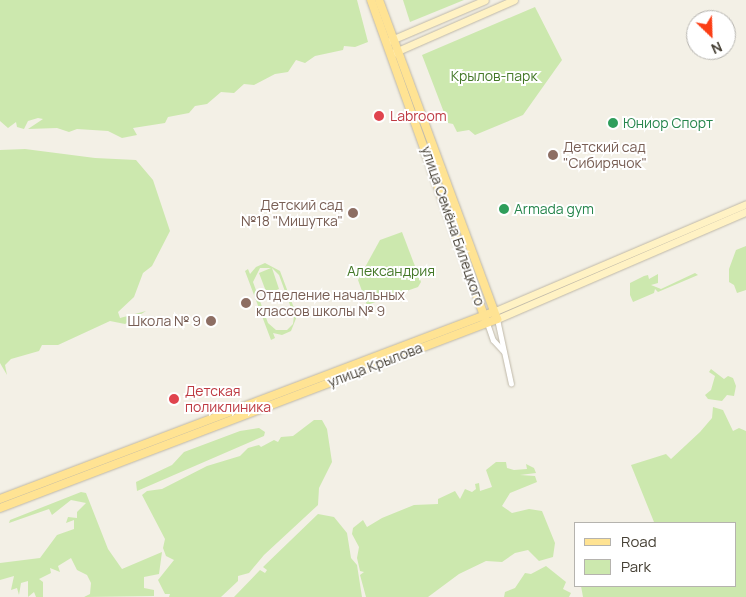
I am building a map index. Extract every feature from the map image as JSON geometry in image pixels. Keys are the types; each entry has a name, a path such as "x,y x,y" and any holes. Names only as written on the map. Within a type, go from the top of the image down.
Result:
{"main road":[{"name":"улица Семёна Билецкого","path":"371,0 390,40"},
{"name":"улица Семёна Билецкого","path":"379,0 394,52 495,316"},
{"path":"390,40 485,0"},
{"path":"394,52 514,0"},
{"name":"улица Семёна Билецкого","path":"394,52 395,65 485,319"},
{"name":"улица Крылова","path":"495,316 746,204"},
{"name":"улица Крылова","path":"0,508 89,470 495,316 746,212"},
{"name":"улица Крылова","path":"0,499 89,470"}],"street":[{"path":"495,316 506,354"},
{"name":"улица Семёна Билецкого","path":"485,319 493,340 506,354 511,384"}],"green space":[{"path":"0,0 357,0 368,42 355,47 344,46 343,50 315,56 305,63 296,60 288,72 275,74 254,85 244,84 234,93 221,92 207,104 195,106 189,113 168,117 165,123 133,128 137,135 122,138 108,131 77,129 69,132 57,128 28,129 43,119 38,118 28,121 24,129 17,127 16,122 8,128 0,121"},
{"path":"403,0 464,0 410,22"},
{"name":"Крылов-парк","path":"535,7 562,60 523,115 475,135 469,130 457,132 453,124 448,123 422,55"},
{"path":"25,149 95,158 136,160 153,180 170,231 152,266 143,273 134,297 118,312 120,318 146,311 125,324 110,321 58,345 42,345 39,351 11,359 5,365 7,375 0,363 0,150"},
{"name":"Александрия","path":"402,232 421,282 418,287 367,305 358,280 380,240"},
{"path":"746,246 746,290 737,293 734,285 729,282 729,269 736,250"},
{"path":"265,263 280,271 297,316 291,331 282,335 273,333 275,338 271,340 245,271 248,269 250,274 256,267","holes":["260,268 271,268 259,273 267,294 279,289 272,268 279,275 294,316 293,324 287,330 276,330 268,323 253,282"]},
{"path":"695,273 698,275 658,292 655,289 654,293 633,302 630,295 630,283 644,276 648,275 649,279 658,274 658,283 651,285 661,289"},
{"path":"711,369 724,379 728,376 733,378 736,386 734,396 727,395 722,401 708,399 705,395 711,390 715,376 709,372"},
{"path":"713,407 723,410 733,431 739,428 746,431 746,597 583,597 581,587 736,587 736,522 654,522 631,465 666,454 671,459 712,418"},
{"path":"314,420 322,420 327,429 332,462 319,488 318,505 264,555 249,573 238,576 238,581 221,597 169,597 170,594 165,594 158,580 174,560 166,556 163,548 165,539 142,495 147,491 162,489 207,466 240,456 248,448 259,445 261,447 274,440 278,442 281,437 293,436"},
{"path":"259,428 265,432 264,436 137,491 136,482 172,465 184,452 240,431"},
{"path":"496,462 506,462 507,468 514,470 527,469 526,464 534,468 536,473 520,475 535,476 537,482 510,493 502,506 512,513 529,509 542,511 555,543 553,557 539,561 528,550 515,553 502,562 486,561 459,574 428,597 366,597 360,575 364,572 360,571 357,558 359,547 352,534 353,528 363,520 367,527 382,518 414,505 438,504 438,499 455,491 460,499 465,489 472,492 476,489 475,484 479,483 480,491 492,487 486,470"},
{"path":"81,492 86,493 108,549 122,569 162,552 159,574 144,577 144,588 154,590 154,596 84,597 90,594 91,583 87,575 77,570 71,558 58,566 60,572 50,568 51,573 39,579 43,582 43,597 36,597 34,592 28,597 28,581 21,583 19,595 17,588 11,590 14,576 0,580 0,563 40,558 57,535 74,529 74,520 66,523 68,517 77,518 77,512 86,503 71,500 52,515 49,509 9,523 10,520"},
{"path":"318,514 334,517 347,533 351,558 357,565 362,597 234,597 260,570 265,573 267,570 263,567"},
{"path":"546,566 566,582 563,589 571,593 569,597 504,597 505,592 515,588 525,573 531,574"}],"place":[{"name":"Labroom","path":"379,116"},
{"name":"Юниор Спорт","path":"613,123"},
{"name":"Детский сад \"Сибирячок\"","path":"553,155"},
{"name":"Armada gym","path":"504,209"},
{"name":"Детский сад №18 \"Мишутка\"","path":"353,213"},
{"name":"Отделение начальных классов школы № 9","path":"246,303"},
{"name":"Школа № 9","path":"211,321"},
{"name":"Детская поликлиника","path":"174,399"}]}
